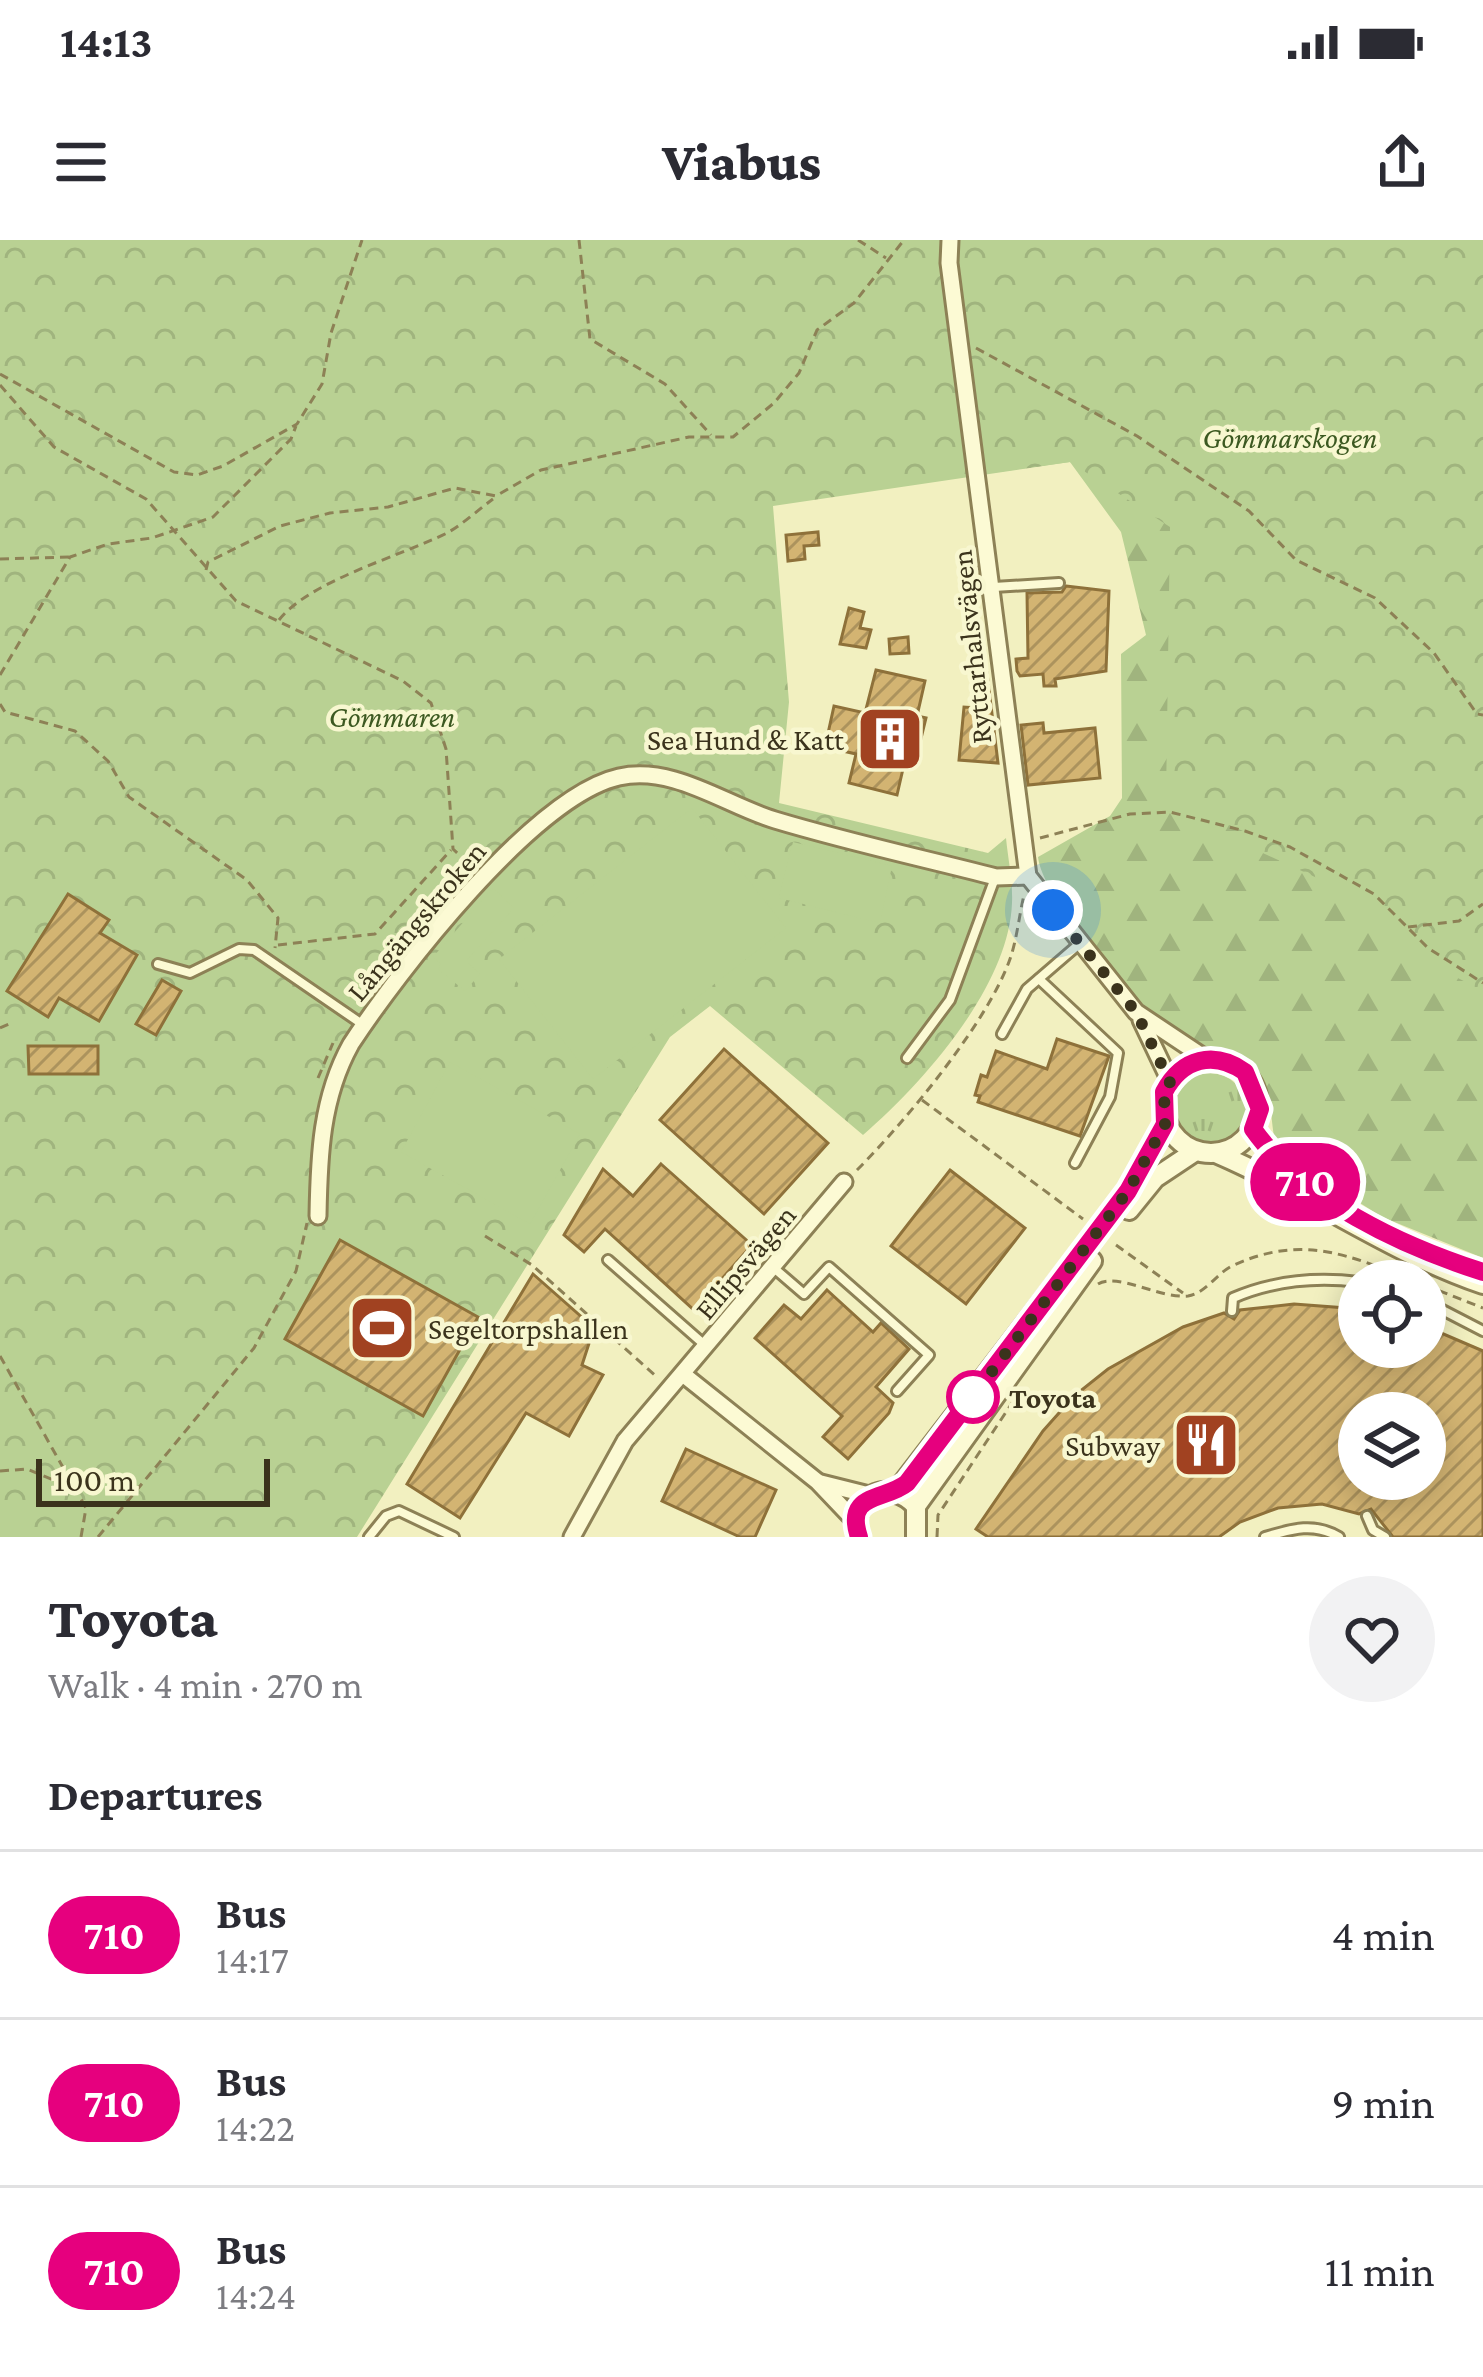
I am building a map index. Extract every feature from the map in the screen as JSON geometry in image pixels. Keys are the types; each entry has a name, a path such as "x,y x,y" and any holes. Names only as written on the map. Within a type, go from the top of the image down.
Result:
{"street":[{"name":"Ryttarhalsvägen","path":"950,240 1028,876 1078,945 1136,1012 1180,1047 1205,1058"},
{"name":"Långängskroken","path":"308,1216 320,1137 358,1021 480,879 582,793 620,776 673,778 756,814 996,877 1028,876"},
{"name":"Ryttarhalsvägen","path":"1136,1012 1170,1082"},
{"path":"818,1481 869,1495 897,1491 1128,1191 1165,1124 1164,1092 1170,1082 1205,1058 1231,1062 1245,1072 1260,1109 1253,1129 1218,1154"},
{"path":"1165,1124 1194,1152"},
{"path":"1253,1129 1286,1168 1328,1198 1432,1253 1483,1272"},
{"path":"916,1506 1137,1198 1165,1169 1194,1152 1218,1154 1278,1180 1367,1234 1483,1284"},
{"name":"Ellipsvägen","path":"572,1537 625,1441 844,1182"},
{"path":"684,1375 818,1481 857,1529"},
{"path":"897,1491 916,1506 928,1534"},
{"path":"857,1529 869,1495"}],"lane":[{"path":"994,587 1059,583"},
{"path":"907,1058 950,1000 996,877"},
{"path":"1002,1034 1027,989 1078,945"},
{"path":"158,964 190,974 239,949 254,950 358,1021"},
{"path":"1039,979 1118,1053 1109,1097 1075,1163"},
{"path":"608,1260 708,1348"},
{"path":"775,1269 805,1294 829,1267 928,1355 896,1391"},
{"path":"1232,1311 1233,1298 1252,1290 1300,1281 1338,1282"},
{"path":"1446,1312 1483,1331"},
{"path":"369,1537 386,1516 399,1511 454,1537"},
{"path":"1367,1516 1373,1530 1385,1537"},
{"path":"1265,1537 1297,1528 1325,1528 1339,1537"}],"path":[{"path":"0,559 70,557 178,530 212,517 233,500 291,439 322,384 332,333 362,240"},
{"path":"579,240 590,338 665,384 713,437"},
{"path":"858,240 887,259"},
{"path":"278,621 302,600 451,531 496,496 541,470 689,437 733,437 800,373 817,330 854,303 904,240"},
{"path":"959,337 1137,436 1249,511 1296,560 1375,598 1433,653 1483,715"},
{"path":"0,374 174,472 197,475 223,466 297,424"},
{"path":"0,385 54,447 146,499 236,601 403,681 431,703 444,736 453,849 470,866 483,855"},
{"path":"206,569 208,562 280,526 330,513 388,507 454,488 496,496"},
{"path":"0,675 70,557"},
{"path":"0,704 3,712 58,722 98,749 129,797 262,893 278,918 272,961"},
{"path":"1021,844 1130,814 1170,812 1200,818 1320,862 1374,894 1429,948 1483,983"},
{"path":"275,946 375,934 453,849"},
{"path":"844,1182 921,1099 1009,962 1028,876"},
{"path":"1408,927 1459,921 1483,904"},
{"path":"316,1090 328,1049 358,1021"},
{"path":"0,1028 9,1024"},
{"path":"921,1099 1094,1228"},
{"path":"98,1537 254,1348 296,1271 308,1216"},
{"path":"485,1236 532,1264 672,1390"},
{"path":"1116,1245 1187,1296"},
{"path":"1086,1294 1104,1279 1152,1294 1187,1296 1200,1292 1227,1268 1272,1250 1336,1250 1361,1260"},
{"path":"1446,1293 1483,1308"},
{"path":"0,1356 86,1508 81,1537"},
{"path":"948,1537 928,1534 1012,1404"},
{"path":"0,1471 27,1469 74,1488"}],"green space":[{"name":"Gömmaren","path":"0,240 1483,240 1483,991 1423,960 1369,902 1254,849 1257,837 1166,798 1170,527 1070,462 773,506 789,702 779,803 988,853 1006,838 1012,895 1007,935 996,968 958,1031 911,1089 863,1135 710,1006 670,1037 357,1537 0,1537"},
{"name":"Gömmarskogen","path":"1483,240 1483,1258 1382,1217 1278,1151 1261,1075 1244,1059 1186,1042 1160,1024 1095,954 1056,900 1038,857 1110,816 1122,798 1121,654 1146,635 1121,532 1070,462 991,473"},
{"path":"692,808 786,928 593,1079 499,959"},
{"path":"793,842 892,866 880,923 779,898"},
{"path":"493,888 514,908 466,961 480,974 465,991 438,969 441,964 433,957"},
{"path":"450,1062 580,1134 530,1224 401,1152"},
{"path":"1210,1073 1236,1083 1246,1109 1236,1135 1210,1145 1184,1135 1174,1109 1184,1083"}],"building":[{"path":"818,532 819,545 804,546 805,559 788,561 786,535"},
{"path":"1066,586 1109,591 1106,671 1055,679 1056,686 1044,686 1043,674 1020,676 1017,671 1016,659 1028,658 1027,593 1062,592"},
{"path":"849,608 864,612 860,628 871,630 866,648 840,644"},
{"path":"908,637 909,653 890,654 889,639"},
{"name":"Sea Hund & Katt","path":"876,670 925,681 917,716 926,718 915,763 905,760 897,795 849,783 856,754 825,747 834,706 865,713"},
{"path":"987,673 998,763 959,760 964,707 978,708 975,675"},
{"path":"1043,723 1044,733 1095,728 1100,778 1028,785 1021,725"},
{"path":"68,894 109,920 100,933 137,955 99,1021 59,998 48,1017 7,991"},
{"path":"162,980 181,991 156,1035 136,1024"},
{"path":"1057,1039 1109,1056 1080,1136 978,1102 980,1096 975,1095 981,1075 987,1077 996,1051 1047,1069"},
{"path":"28,1046 98,1046 98,1074 29,1074"},
{"path":"724,1049 828,1143 764,1214 660,1120"},
{"path":"661,1164 752,1245 694,1310 605,1229 584,1252 564,1235 603,1169 633,1196"},
{"path":"950,1170 1025,1228 966,1304 891,1246"},
{"name":"Segeltorpshallen","path":"340,1240 478,1317 423,1416 285,1339"},
{"path":"533,1274 594,1328 582,1365 603,1375 569,1436 526,1413 460,1518 407,1484"},
{"path":"827,1290 873,1332 881,1323 909,1349 876,1387 893,1403 889,1413 848,1459 823,1437 842,1416 755,1338 784,1305 801,1319"},
{"path":"1294,1304 1338,1307 1338,1368 1446,1368 1446,1335 1483,1351 1483,1537 1393,1537 1371,1509 1359,1514 1322,1504 1278,1508 1240,1522 1219,1537 988,1537 976,1529 1043,1431 1074,1396 1108,1369 1183,1327 1224,1313 1234,1319 1240,1310"},
{"path":"686,1449 776,1490 755,1537 740,1537 662,1501"}],"bus line":[{"name":"710","path":"859,1537 855,1521 860,1505 869,1495 897,1491 907,1483 1128,1191 1165,1124 1164,1092 1190,1064 1214,1058 1245,1072 1257,1092 1260,1109 1253,1129 1286,1168 1328,1198 1372,1224 1483,1272"}],"place":[{"name":"Sea Hund & Katt","path":"890,739"},
{"name":"Segeltorpshallen","path":"382,1328"},
{"name":"Toyota","path":"973,1397"},
{"name":"Subway","path":"1206,1445"}],"route":[{"path":"973,1397 963,1410 1128,1191 1165,1124 1164,1092 1170,1082 1163,1061 1136,1012 1053,910"}]}
